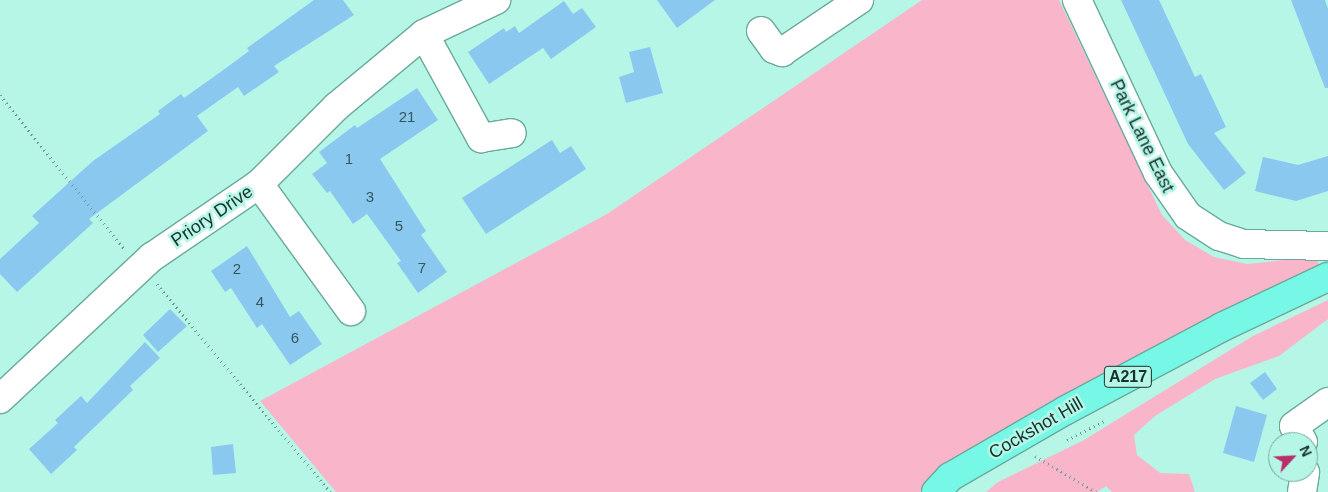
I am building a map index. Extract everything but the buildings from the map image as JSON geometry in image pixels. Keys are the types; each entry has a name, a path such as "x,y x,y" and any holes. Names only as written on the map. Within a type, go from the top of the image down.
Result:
{"main road":[{"name":"Cockshot Hill","path":"936,492 950,478 1010,442 1222,328 1328,277"}],"street":[{"name":"Priory Drive","path":"0,398 141,268 259,184 336,107 424,34 496,0"},
{"path":"761,31 774,49 782,52 859,0"},
{"name":"Park Lane East","path":"1077,0 1158,173 1188,216 1219,236 1244,244 1328,246"},
{"path":"424,34 477,147 512,133"},
{"path":"259,184 351,311"},
{"path":"1297,432 1294,426 1328,402"}],"path":[{"path":"0,95 141,268 330,492"},
{"path":"1010,442 1096,492"}],"shaded area":[{"path":"922,0 1059,0 1162,215 1185,240 1214,257 1247,264 1314,257 1325,272 946,466 920,492 336,492 260,401 607,214"},
{"path":"1328,300 1328,319 1279,356 1215,379 1155,416 1134,435 1137,455 1160,473 1189,474 1195,492 1112,492 1106,486 1097,492 986,492 998,482 1084,440 1253,336"}]}
